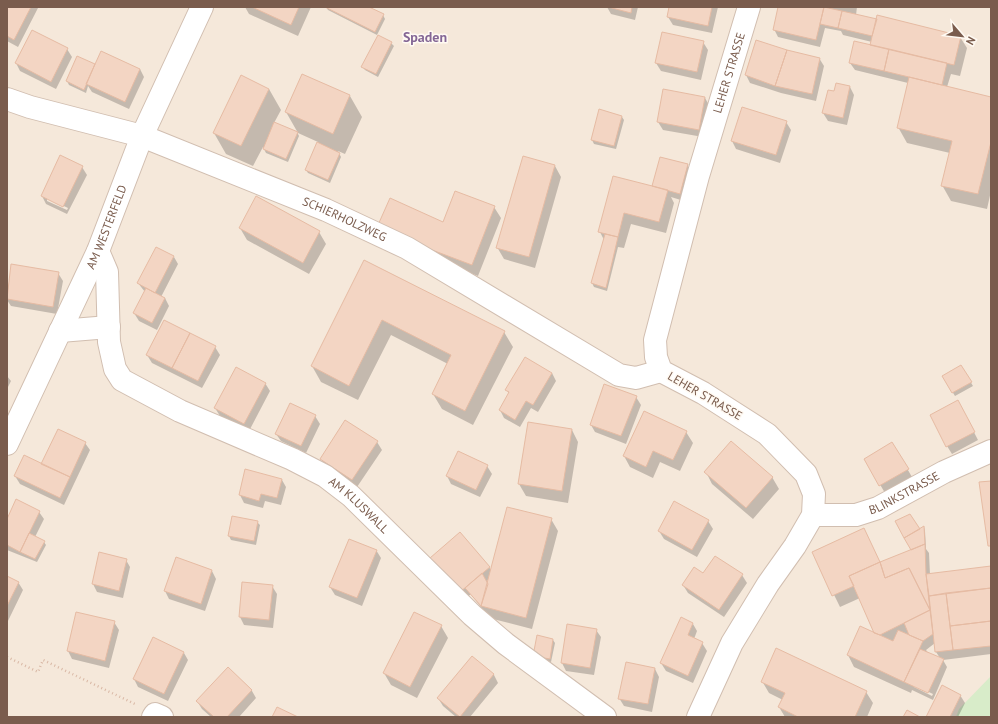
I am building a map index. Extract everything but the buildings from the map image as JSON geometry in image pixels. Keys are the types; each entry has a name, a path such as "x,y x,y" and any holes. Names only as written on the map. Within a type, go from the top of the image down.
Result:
{"street":[{"name":"AM WESTERFELD","path":"7,444 98,251 142,136 202,7"},
{"name":"LEHER STRASSE","path":"698,717 732,643 768,584 795,546 813,515 814,494 806,474 767,434 703,393 661,371 656,356 655,340 698,176 749,7"},
{"name":"SCHIERHOLZWEG","path":"7,99 30,107 142,136 326,210 407,248 619,375 636,378 661,371"},
{"name":"AM KLUSWALL","path":"98,251 107,272 109,342 115,369 122,380 180,411 292,459 325,476 351,496 472,615 506,644 605,717"},
{"path":"60,331 109,327"},
{"name":"BLINKSTRASSE","path":"813,515 856,515 878,508 944,472 991,451"}],"path":[{"path":"7,657 38,672 43,660 157,716"}],"shaded area":[{"path":"7,7 991,7 991,717 7,717"}],"green space":[{"path":"991,676 991,717 956,717 959,709"}],"district":[{"name":"Spaden","path":"425,37"}]}
